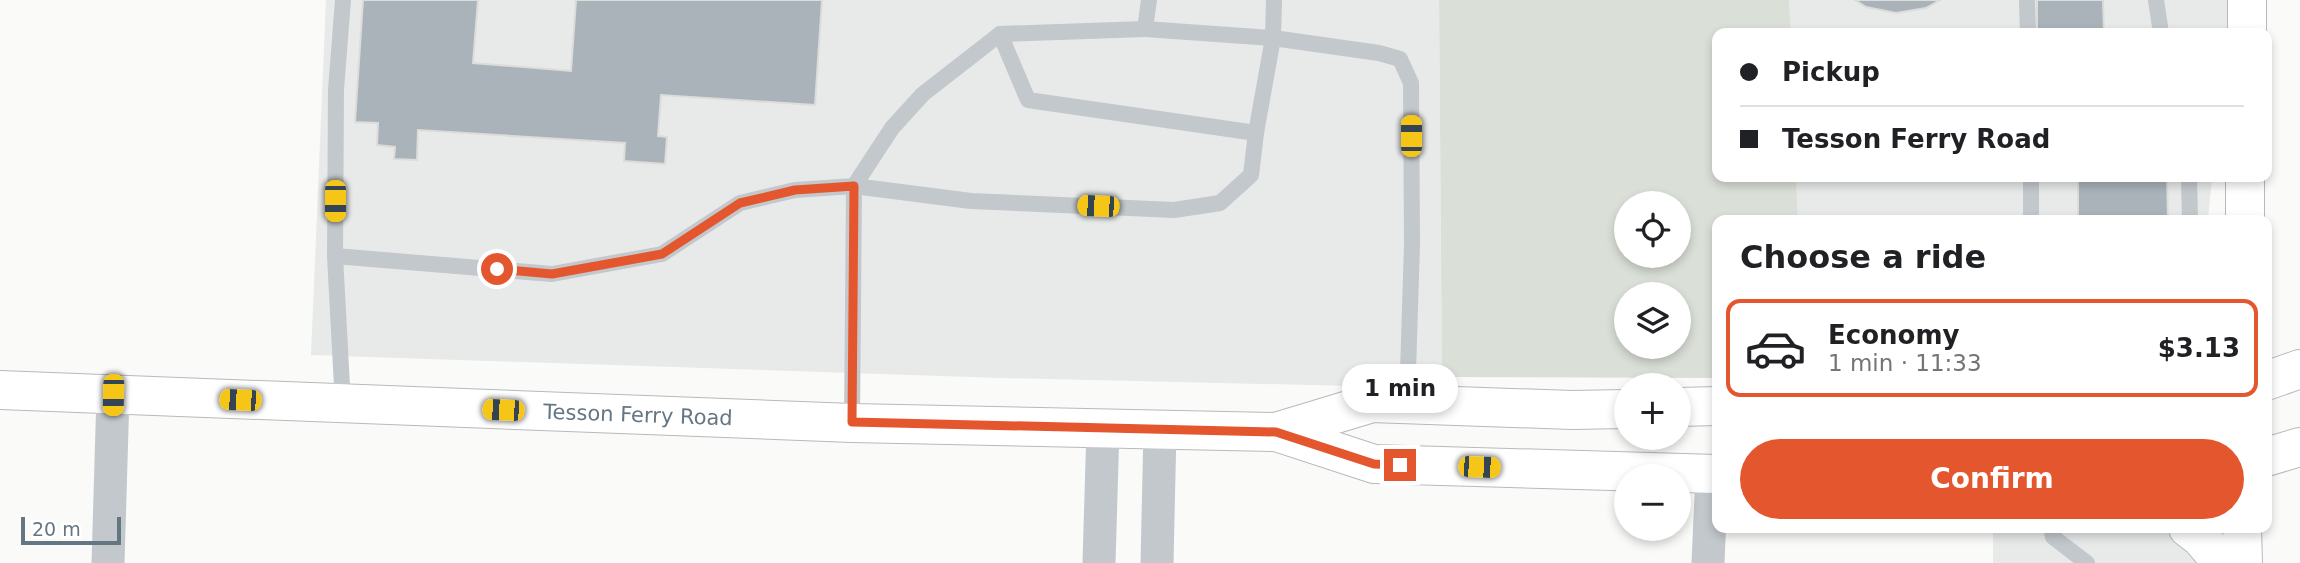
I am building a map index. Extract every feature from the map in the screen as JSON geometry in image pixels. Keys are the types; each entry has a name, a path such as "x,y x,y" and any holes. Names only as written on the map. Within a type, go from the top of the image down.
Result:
{"main road":[{"path":"2247,28 2248,0"},
{"path":"2245,182 2245,215"},
{"path":"2272,379 2300,369"},
{"name":"Tesson Ferry Road","path":"0,390 342,405 852,422 1276,432 1374,464 1712,474"},
{"name":"Tesson Ferry Road","path":"1276,432 1372,403 1614,409"},
{"path":"1691,407 1712,406"},
{"path":"2272,455 2300,447"},
{"path":"2194,533 2222,563"},
{"path":"2242,533 2243,563"}],"street":[{"path":"108,563 113,395"},
{"path":"1099,563 1103,428"},
{"path":"1157,563 1160,430"},
{"path":"1708,563 1712,512"}],"lane":[{"path":"342,405 335,256 336,90 343,0"},
{"path":"1146,29 1149,0"},
{"path":"335,256 552,274 662,254 740,203 795,190 854,186 971,201 1174,210 1220,203 1251,175 1273,38 1274,0"},
{"path":"2027,0 2028,28"},
{"path":"2156,0 2160,28"},
{"path":"852,422 854,186 892,128 923,94 1000,34 1146,29 1273,38 1379,53 1399,59 1410,83 1412,244 1407,404"},
{"path":"1000,34 1028,100 1256,133"},
{"path":"2031,182 2031,215"},
{"path":"2189,182 2190,215"},
{"path":"2052,533 2053,537 2087,563"}],"shaded area":[{"path":"326,0 1439,0 1442,388 1001,378 311,355"},
{"path":"1439,0 1789,0 1791,28 1712,28 1712,182 1796,182 1798,215 1712,215 1712,378 1691,378 1691,373 1614,373 1614,378 1442,377"},
{"path":"1789,0 2230,0 2229,28 1791,28"},
{"path":"1796,182 2212,182 2208,215 1798,215"},
{"path":"1993,533 2167,533 2189,547 2199,563 1993,563"}],"building":[{"path":"363,0 478,0 473,63 571,71 576,0 822,0 815,105 661,95 658,136 667,137 665,164 624,161 625,143 418,130 417,160 394,159 395,147 377,145 378,123 355,122"},
{"path":"1855,0 1940,0 1926,8 1896,13 1866,7"},
{"path":"2037,0 2103,0 2104,28 2037,28"},
{"path":"2078,182 2167,182 2168,215 2078,215"}],"route":[{"path":"497,269 552,274 662,254 740,203 795,190 854,186 852,422 1276,432 1374,464 1400,465"}]}
